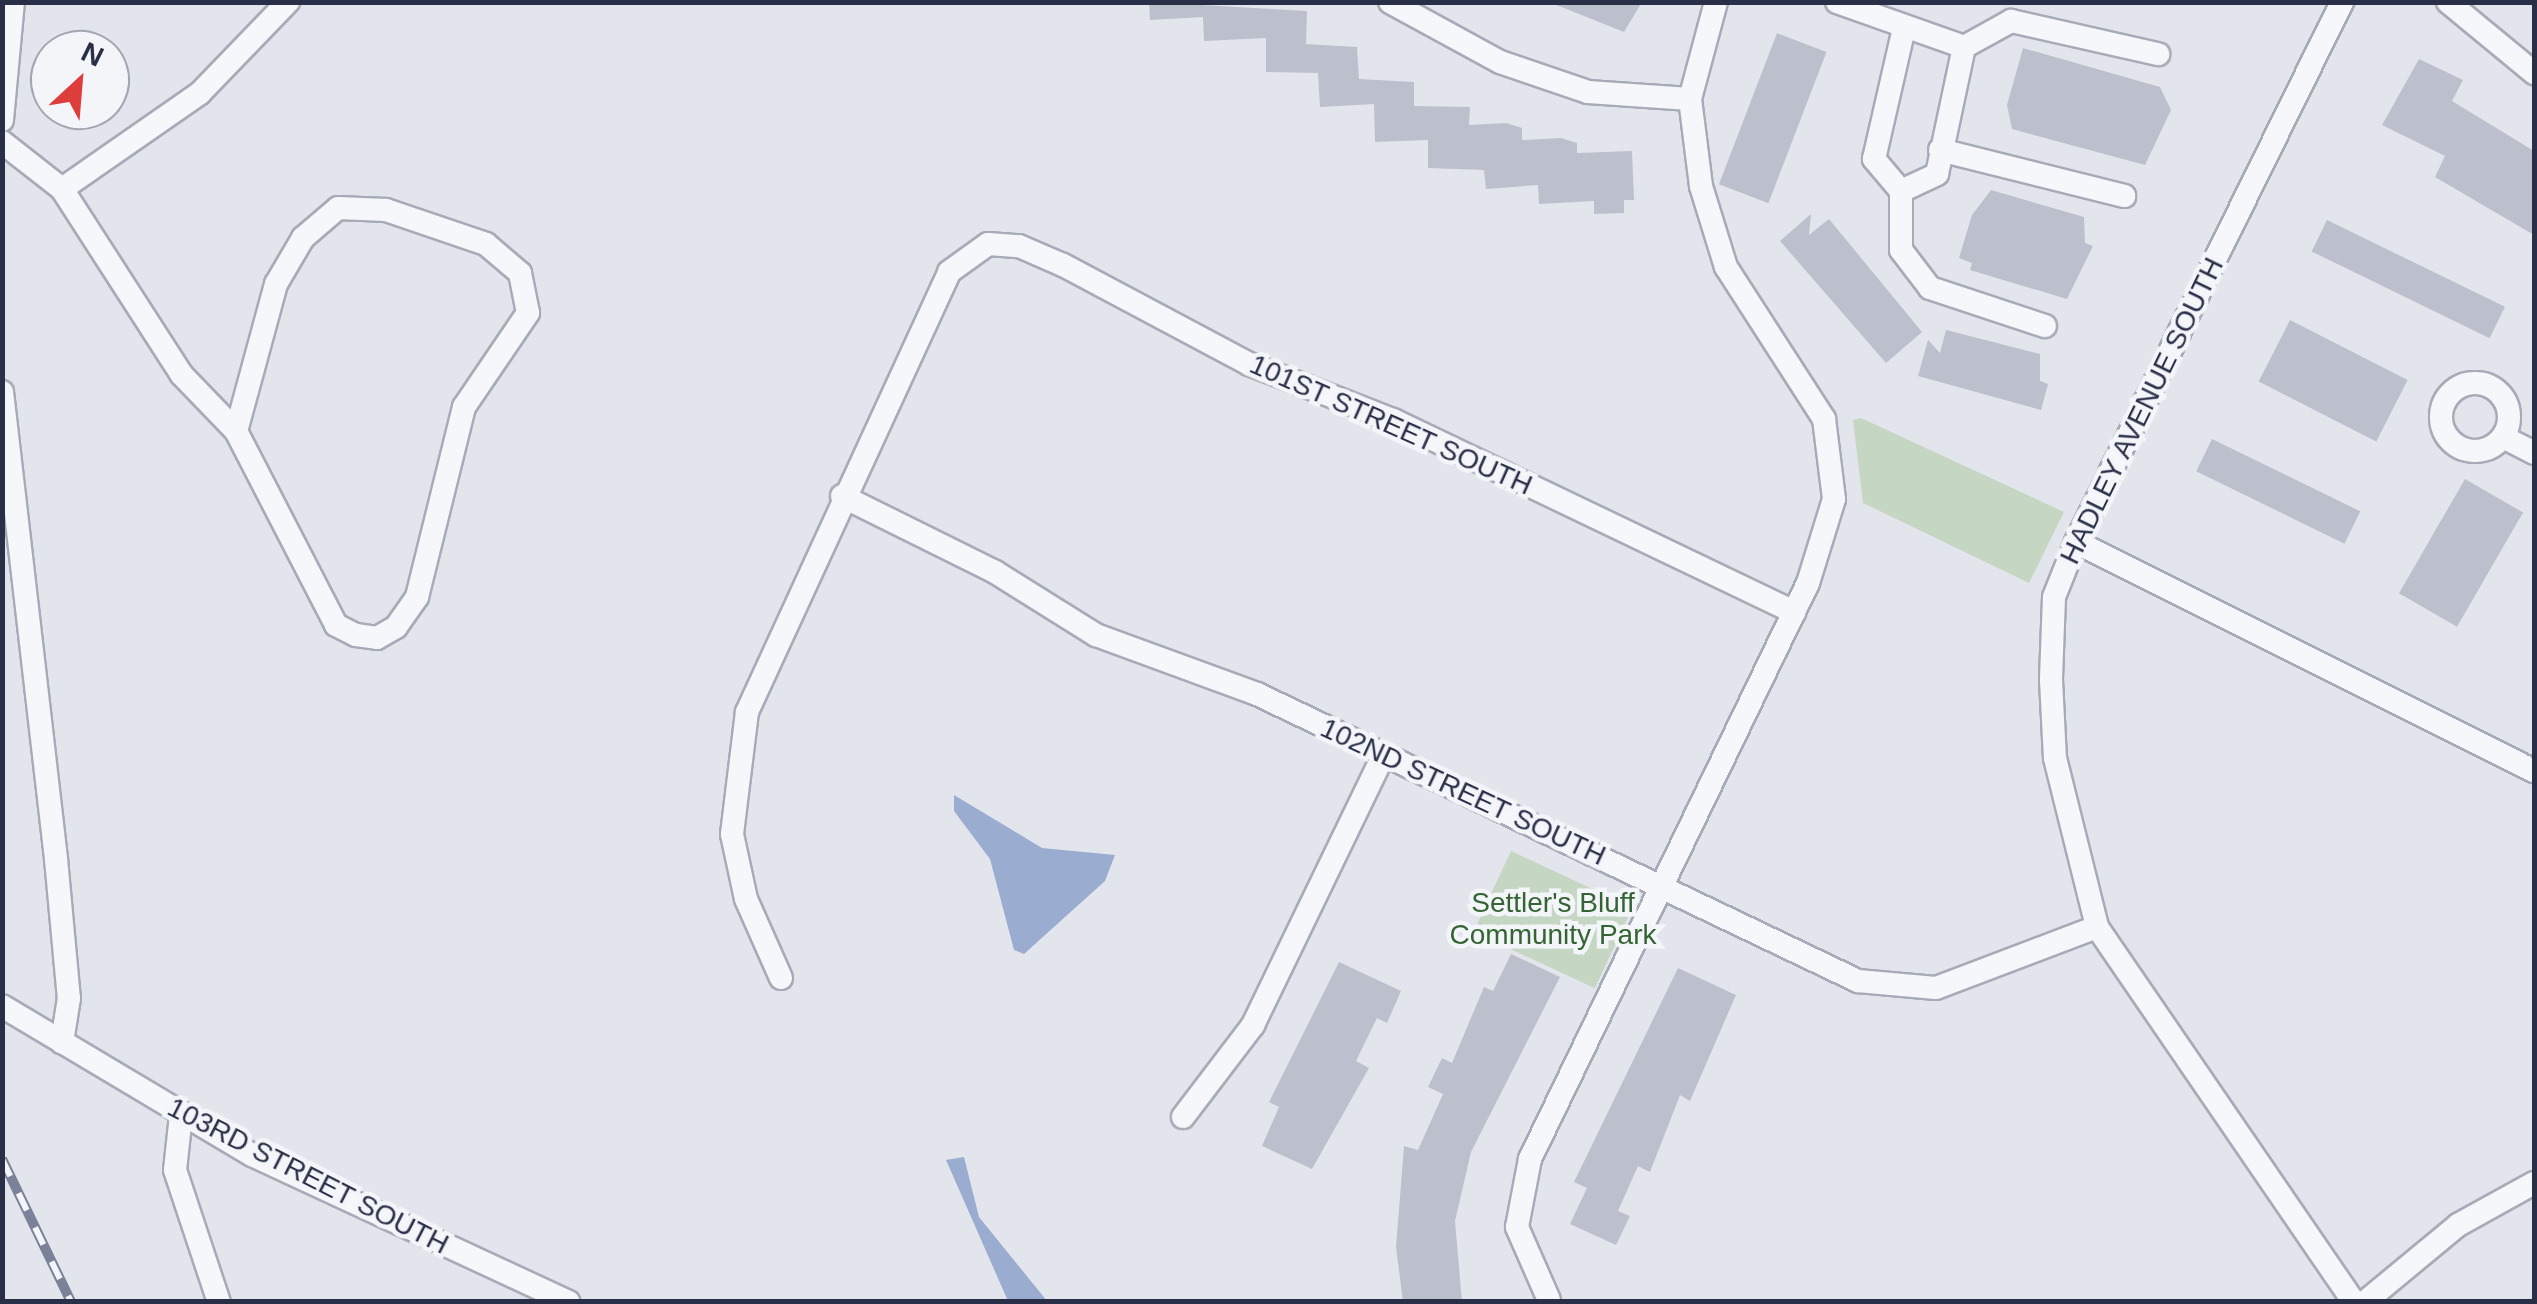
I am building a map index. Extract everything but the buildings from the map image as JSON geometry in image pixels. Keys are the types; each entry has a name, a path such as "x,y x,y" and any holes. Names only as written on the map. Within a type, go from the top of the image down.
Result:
{"street":[{"path":"2,120 12,2"},
{"path":"62,189 200,94 288,2"},
{"path":"1390,2 1500,62 1588,92 1690,99"},
{"path":"1549,1300 1524,1257 1518,1195 1794,612 1834,499 1824,419 1726,267 1691,142 1690,99 1716,2"},
{"path":"1836,2 1964,47 2011,21 2158,54"},
{"name":"HADLEY AVENUE SOUTH","path":"2342,2 2076,542 2054,597 2052,700 2055,758 2097,927 2354,1302"},
{"path":"2448,2 2534,72"},
{"path":"1904,28 1874,159 1902,191 1901,250 1930,288 2045,326"},
{"path":"1902,191 1936,174 1964,47"},
{"path":"2,142 62,189 182,375 236,431 336,625 377,638 417,597 464,406 528,313 520,273 486,244 386,210 338,208 303,238 276,284 236,431"},
{"path":"1940,150 2124,196"},
{"name":"101ST STREET SOUTH","path":"842,496 949,272 988,244 1063,264 1249,364 1392,420 1794,612"},
{"path":"2,392 58,876 68,998 62,1042"},
{"path":"2503,437 2534,453"},
{"path":"781,978 746,899 732,834 733,783 768,654 842,496"},
{"name":"102ND STREET SOUTH","path":"842,496 995,572 1096,635 1256,694 1858,980 1917,986 1972,977 2097,927"},
{"path":"2076,542 2534,771"},
{"path":"1183,1117 1253,1025 1383,756"},
{"name":"103RD STREET SOUTH","path":"2,1006 181,1115 328,1193 568,1302"},
{"path":"181,1115 175,1170 218,1302"},
{"path":"2365,1302 2458,1226 2534,1183"}],"green space":[{"path":"1861,418 2064,512 2029,583 1863,503 1853,420"},
{"name":"Settler's Bluff Community Park","path":"1511,851 1632,908 1595,988 1473,932"}],"water":[{"path":"954,795 1042,848 1115,855 1105,881 1024,954 1014,950 990,859 954,811"},
{"path":"964,1157 979,1217 1047,1301 1008,1301 946,1160"}],"railway":[{"path":"2,1159 71,1302"}]}
